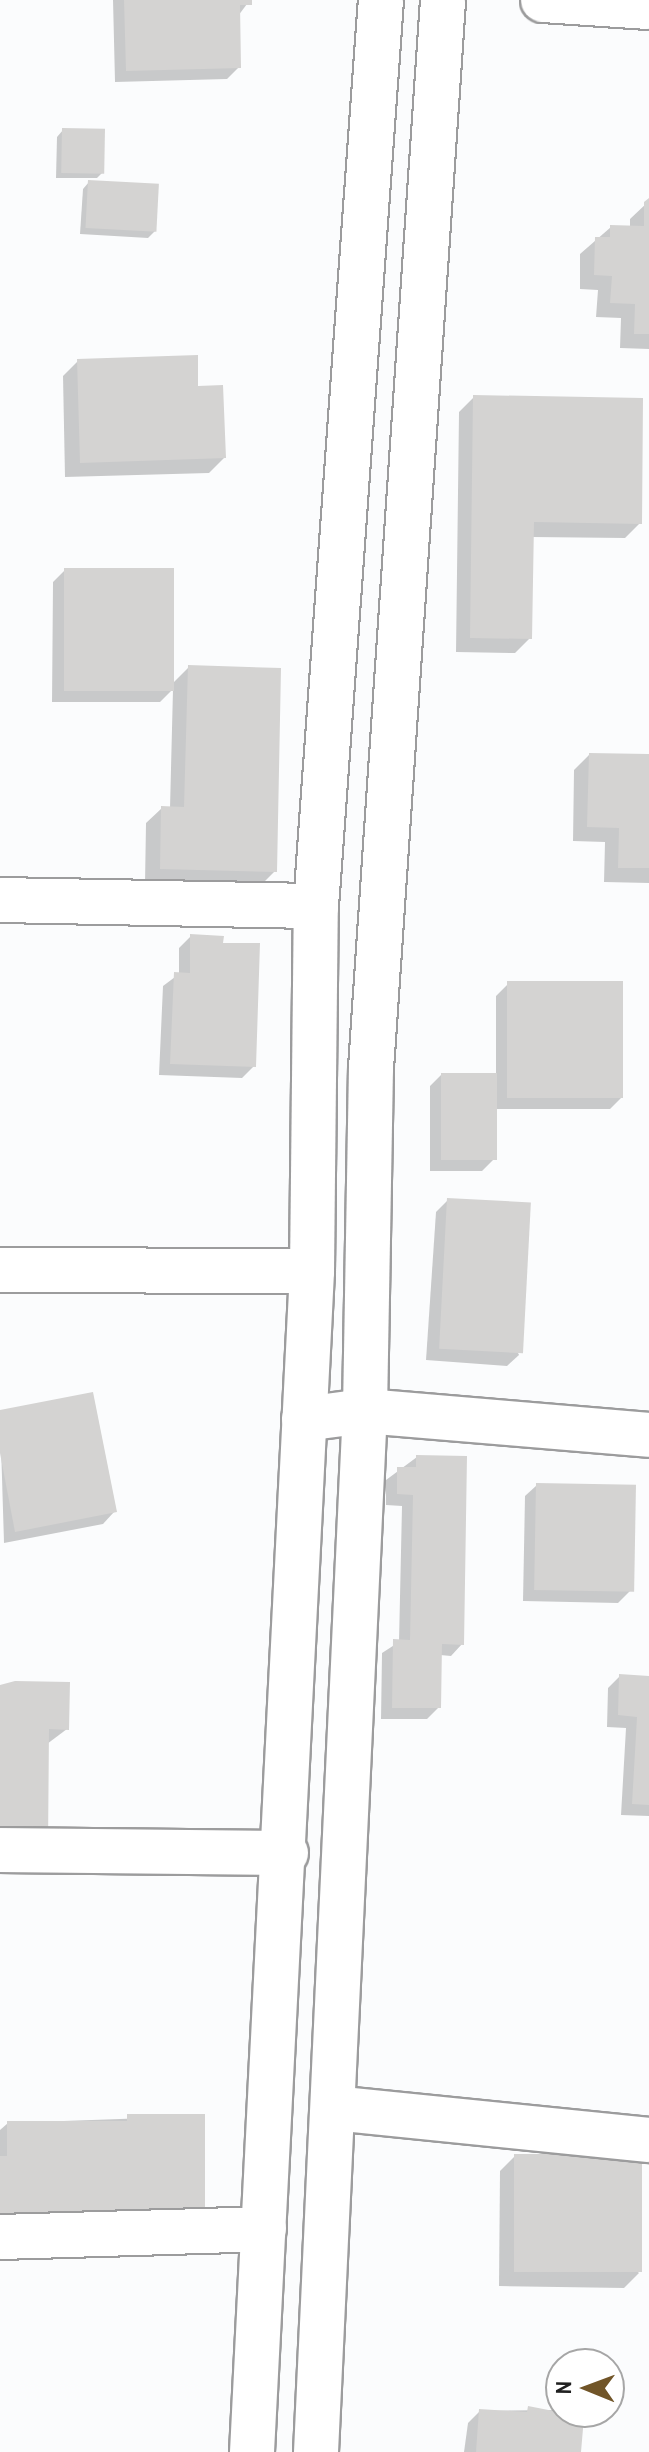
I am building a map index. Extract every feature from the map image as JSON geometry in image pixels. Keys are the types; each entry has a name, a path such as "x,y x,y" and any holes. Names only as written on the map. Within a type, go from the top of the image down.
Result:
{"street":[{"path":"316,2452 365,1411 371,1068 443,0"},
{"path":"543,0 649,7"},
{"path":"252,2452 286,1853 312,1271 316,906 389,1"},
{"path":"0,900 316,906"},
{"path":"0,1270 312,1271"},
{"path":"304,1419 365,1411 649,1435"},
{"path":"0,1850 286,1853"},
{"path":"334,2108 649,2140"},
{"path":"0,2237 264,2229"}],"building":[{"path":"124,0 252,0 252,5 240,5 241,68 126,71"},
{"path":"62,128 105,129 104,174 61,173"},
{"path":"88,180 159,184 156,232 85,228"},
{"path":"649,198 649,334 634,334 635,304 610,303 612,276 594,275 595,237 610,237 610,225 644,226 644,202"},
{"path":"198,355 198,386 223,385 226,458 80,463 77,359"},
{"path":"473,395 643,398 642,524 534,522 532,639 470,638"},
{"path":"64,568 174,568 174,691 64,691"},
{"path":"188,665 281,668 277,872 160,869 161,806 184,807"},
{"path":"589,753 649,754 649,868 618,868 619,828 587,827"},
{"path":"190,934 224,936 223,943 260,943 256,1067 170,1064 174,972 190,973"},
{"path":"507,981 623,981 623,1098 507,1098"},
{"path":"441,1073 497,1073 497,1160 441,1160"},
{"path":"447,1198 531,1202 523,1353 439,1349"},
{"path":"93,1392 117,1512 15,1532 0,1453 0,1410"},
{"path":"416,1455 467,1456 464,1645 442,1644 441,1708 392,1708 393,1639 410,1640 413,1495 397,1494 397,1467 416,1467"},
{"path":"536,1483 636,1485 634,1592 534,1590"},
{"path":"619,1674 649,1676 649,1805 632,1804 637,1717 618,1715"},
{"path":"15,1681 70,1682 69,1730 49,1729 48,1847 0,1847 0,1685"},
{"path":"127,2114 205,2114 205,2216 0,2221 0,2156 7,2156 7,2121 127,2121"},
{"path":"514,2154 642,2154 642,2272 514,2272"},
{"path":"528,2406 545,2409 545,2428 583,2428 581,2452 476,2452 479,2409 527,2412"}]}
